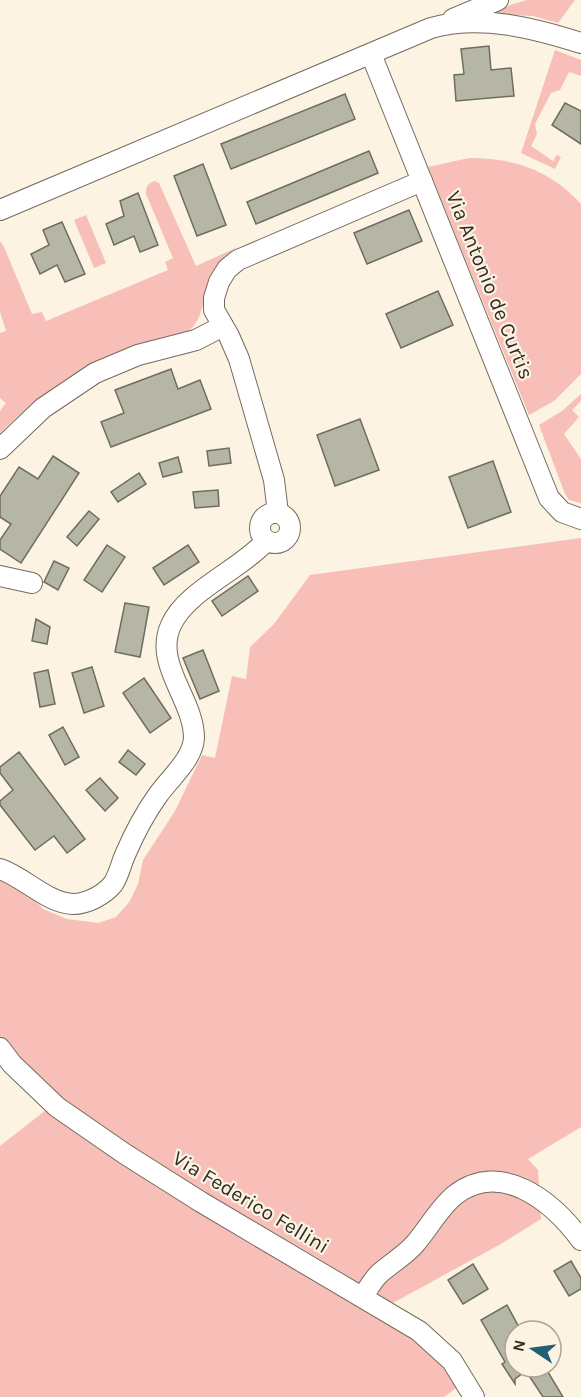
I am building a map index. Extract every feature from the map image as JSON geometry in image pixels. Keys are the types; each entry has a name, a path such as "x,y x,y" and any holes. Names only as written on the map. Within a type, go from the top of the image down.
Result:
{"street":[{"path":"0,210 498,0"},
{"path":"431,28 451,22 474,21 523,27 581,43"},
{"name":"Via Antonio de Curtis","path":"371,54 549,498 562,512 581,519"},
{"path":"2,865 61,902 75,904 91,900 114,883 130,843 158,795 192,750 194,736 190,720 168,661 166,646 171,625 191,599 254,554 266,541 259,529 262,520 269,514 278,513 274,480 239,360 214,310 214,298 219,282 227,269 238,260 422,181"},
{"path":"0,448 43,408 95,373 138,356 196,340 223,326"},
{"path":"0,576 32,583"},
{"name":"Via Federico Fellini","path":"0,1048 12,1064 57,1107 125,1154 211,1208 419,1331 452,1361 474,1397"},
{"path":"363,1296 377,1275 412,1247 454,1196 473,1184 494,1180 519,1185 554,1211 581,1240"}],"shaded area":[{"path":"527,0 575,0 558,23 533,16 494,14 510,5"},
{"path":"555,50 581,60 581,76 569,72 560,90 551,93 535,124 537,134 531,146 553,161 557,155 561,157 555,169 521,153"},
{"path":"469,158 501,160 530,168 557,182 581,204 581,374 554,401 529,415 428,167"},
{"path":"155,181 159,183 196,266 238,247 221,260 212,272 197,321 193,327 180,336 114,355 76,373 23,411 0,433 0,411 6,403 0,398 0,333 6,331 0,312 0,241 32,314 42,312 46,321 168,270 165,262 173,258 146,194 148,185"},
{"path":"86,215 106,263 94,268 74,220"},
{"path":"581,394 581,401 572,410 579,417 564,434 581,459 581,503 569,500 565,494 539,425 562,411"},
{"path":"581,538 581,1127 528,1159 538,1170 541,1219 499,1245 391,1304 348,1276 128,1147 71,1108 21,1063 0,1037 0,878 11,881 43,909 67,919 98,923 116,917 130,901 138,884 143,860 175,811 202,755 215,758 232,676 246,679 250,647 274,624 310,575"},
{"path":"50,1107 418,1339 448,1368 459,1386 444,1397 0,1397 0,1146"}],"building":[{"path":"489,46 491,70 511,68 514,96 456,101 454,75 464,74 461,49"},
{"path":"345,94 355,119 231,169 221,144"},
{"path":"565,103 581,111 581,144 552,125"},
{"path":"369,151 378,173 256,224 247,202"},
{"path":"203,164 226,225 197,236 174,176"},
{"path":"138,193 158,245 140,252 134,236 114,245 106,224 124,216 120,201"},
{"path":"409,210 422,241 367,264 354,233"},
{"path":"62,222 85,274 65,282 57,265 40,274 31,254 49,245 43,230"},
{"path":"438,291 453,325 401,348 386,314"},
{"path":"171,369 178,389 200,380 211,409 111,447 101,422 124,413 115,390"},
{"path":"360,419 379,470 335,486 317,435"},
{"path":"229,448 231,463 209,466 207,451"},
{"path":"53,456 79,473 21,563 0,549 0,540 11,524 0,517 0,496 19,467 38,479"},
{"path":"178,457 182,472 163,477 159,463"},
{"path":"493,461 511,512 468,528 449,477"},
{"path":"139,473 146,484 118,502 111,492"},
{"path":"218,490 219,506 195,508 193,492"},
{"path":"89,511 99,519 77,546 67,537"},
{"path":"107,545 125,557 102,592 84,580"},
{"path":"188,545 199,562 164,585 153,568"},
{"path":"54,561 69,568 58,590 44,582"},
{"path":"248,576 258,591 222,616 212,601"},
{"path":"125,603 149,607 140,657 115,652"},
{"path":"36,619 50,627 47,644 32,641"},
{"path":"203,650 219,691 200,699 183,658"},
{"path":"92,667 104,706 84,713 72,673"},
{"path":"48,670 55,704 40,707 34,673"},
{"path":"144,678 171,718 150,733 123,693"},
{"path":"63,727 79,757 65,765 49,735"},
{"path":"128,750 145,764 136,775 119,762"},
{"path":"19,752 85,839 67,853 54,836 35,850 0,805 0,801 13,790 0,773 0,767"},
{"path":"100,778 118,798 105,811 86,790"},
{"path":"571,1261 581,1278 581,1289 569,1296 554,1271"},
{"path":"473,1264 488,1289 463,1304 448,1280"},
{"path":"507,1305 515,1319 503,1319 503,1358 481,1320"},
{"path":"531,1379 552,1379 563,1397 543,1397"}]}
